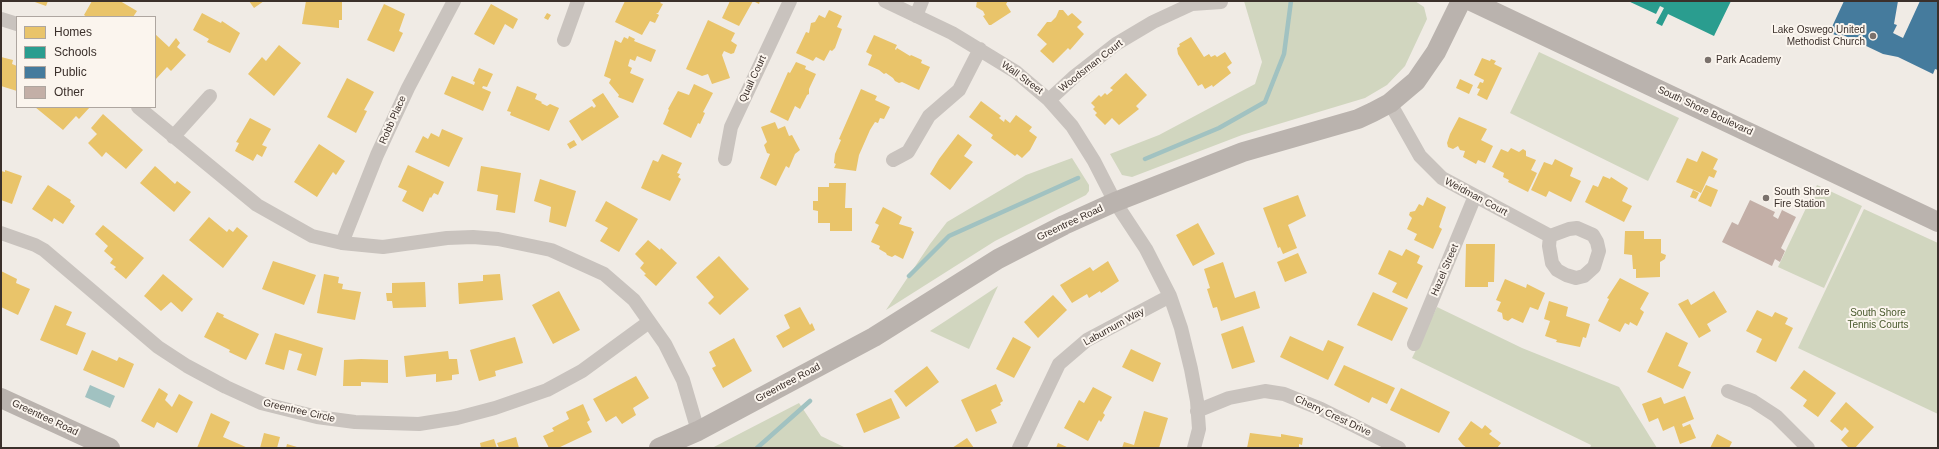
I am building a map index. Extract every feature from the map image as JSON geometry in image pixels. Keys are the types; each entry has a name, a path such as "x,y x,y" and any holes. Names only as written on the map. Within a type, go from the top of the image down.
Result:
{"street":[{"name":"Robb Place","path":"342,243 377,155 408,88 454,1"},
{"path":"564,40 578,1"},
{"name":"Quail Court","path":"725,159 731,127 790,1"},
{"name":"Wall Street","path":"885,1 952,33 1016,72 1050,100 1081,139 1115,202 1146,249 1170,296 1192,369 1199,429 1194,448"},
{"path":"916,16 922,1"},
{"name":"Greentree Road","path":"659,448 698,431 874,337 998,259 1064,225 1115,202 1243,152 1358,119 1390,103 1410,88 1425,69 1436,52 1461,1"},
{"name":"South Shore Boulevard","path":"1471,1 1938,222"},
{"name":"Woodsman Court","path":"1050,100 1075,76 1116,44 1153,22 1192,4 1221,2"},
{"path":"1,19 16,24"},
{"path":"893,160 908,152 929,116 959,90 980,49"},
{"path":"173,138 210,96"},
{"name":"Weidman Court","path":"1390,103 1413,146 1429,167 1442,178 1550,236"},
{"path":"139,108 173,138 257,205 312,236 342,243 383,247 473,237 498,239 551,250 604,274 634,300 665,344 683,380 698,431"},
{"name":"Hazel Street","path":"1414,344 1475,196"},
{"name":"Greentree Circle","path":"1,233 36,245 44,250 158,347 187,366 226,387 261,403 317,417 387,424 419,424 457,418 495,408 547,390 582,371 649,322"},
{"name":"Laburnum Way","path":"1019,448 1059,364 1087,340 1170,296"},
{"name":"Cherry Crest Drive","path":"1198,411 1229,398 1265,390 1284,394 1321,409 1399,448"},
{"path":"1728,391 1753,401 1776,416 1808,448"},
{"name":"Greentree Road","path":"1,398 110,448"}],"green space":[{"path":"1244,1 1415,1 1424,7 1427,19 1405,66 1387,85 1365,98 1242,135 1132,177 1122,175 1110,154 1159,135 1255,84 1262,62"},
{"path":"1539,52 1679,118 1648,181 1510,113"},
{"path":"1072,158 1089,185 1089,191 1086,195 995,241 886,310 930,244 947,222 1026,175"},
{"path":"1817,185 1862,206 1824,288 1778,267"},
{"name":"South Shore Tennis Courts","path":"1864,209 1938,243 1938,414 1798,348"},
{"path":"998,286 969,349 930,331 947,320"},
{"path":"1437,307 1522,348 1619,387 1657,448 1590,448 1591,445 1412,358"},
{"path":"799,403 821,436 846,448 712,448"}],"water":[{"path":"90,385 115,396 110,408 85,397"}],"building: Homes":[{"path":"32,1 48,1 46,6"},
{"path":"92,1 120,1 137,11 134,16 84,15"},
{"path":"249,1 264,1 254,8"},
{"path":"306,1 342,1 342,20 339,20 339,28 302,24"},
{"path":"625,1 662,1 660,3 663,4 658,13 656,13 659,15 655,23 650,21 642,35 615,22"},
{"path":"730,1 753,1 739,26 722,18"},
{"path":"753,1 760,1 759,4"},
{"path":"977,1 1008,1 1006,4 1011,12 989,25 983,16 985,15 983,11 976,7"},
{"path":"384,4 405,14 399,31 403,33 394,52 367,40"},
{"path":"491,4 518,19 513,29 505,24 494,45 474,34"},
{"path":"829,10 842,16 837,27 842,29 835,48 832,51 830,50 824,61 816,57 813,61 796,53 806,32 809,33 811,23 815,22 819,15 825,18"},
{"path":"1059,10 1063,10 1068,16 1072,13 1082,22 1077,27 1084,34 1070,50 1068,48 1053,63 1040,51 1047,44 1037,35 1047,22 1051,22 1056,17"},
{"path":"202,13 221,23 222,21 240,33 230,53 207,42 209,39 193,30"},
{"path":"547,13 551,15 548,20 544,18"},
{"path":"708,20 735,33 731,41 737,45 734,53 731,54 724,51 722,55 730,78 712,84 708,74 702,76 686,69"},
{"path":"156,35 169,47 176,38 180,43 177,47 186,55 171,71 167,67 156,79"},
{"path":"874,35 897,45 896,50 897,48 910,56 911,55 922,60 921,63 930,67 919,90 902,82 899,83 886,73 884,74 868,65 872,55 866,52"},
{"path":"629,36 635,39 634,41 656,50 651,62 637,56 635,61 630,59 628,66 632,68 630,73 644,79 633,103 618,97 619,95 609,83 611,79 604,76 615,40 621,43 624,37 628,39"},
{"path":"1191,37 1204,57 1209,54 1211,57 1215,55 1217,57 1225,52 1232,63 1227,67 1231,73 1213,87 1212,85 1205,89 1202,84 1198,86 1178,54 1177,48 1180,46 1179,44"},
{"path":"279,45 301,63 274,96 248,74 262,57 266,61"},
{"path":"1,57 13,60 12,64 16,66 16,91 1,86"},
{"path":"1482,58 1490,61 1491,59 1496,61 1494,64 1502,68 1487,100 1477,95 1480,89 1477,88 1480,82 1483,83 1484,80 1474,75"},
{"path":"796,62 806,66 805,69 816,74 809,89 809,94 807,95 800,109 795,106 788,121 770,112 788,72 790,73"},
{"path":"479,68 493,74 487,87 483,86 482,88 491,92 483,111 444,94 452,76 474,85 475,82 473,81"},
{"path":"1126,73 1147,95 1136,106 1139,109 1119,125 1112,118 1105,125 1095,115 1097,113 1093,109 1095,107 1091,103 1099,95 1101,97 1105,93 1107,95 1113,90 1110,88"},
{"path":"347,78 374,92 364,110 367,111 356,133 327,117"},
{"path":"1460,79 1473,85 1469,94 1456,88"},
{"path":"694,84 713,93 703,112 705,113 700,124 698,123 691,138 663,124 669,110 668,109 678,91 689,95"},
{"path":"517,86 537,94 535,99 542,102 541,103 547,106 550,104 559,108 549,131 510,115 511,112 507,111"},
{"path":"861,89 877,96 875,100 890,107 884,119 880,118 878,123 875,122 870,130 859,155 856,171 834,168 836,164 834,163 835,154 841,140 839,139"},
{"path":"603,93 619,117 582,141 569,121 592,106 594,108 596,106 592,100"},
{"path":"981,101 1001,116 999,118 1004,122 1005,119 1010,123 1016,115 1032,127 1029,131 1037,137 1030,150 1022,158 1017,154 1015,156 991,138 993,135 969,117"},
{"path":"36,108 89,108 79,119 76,116 63,130"},
{"path":"103,114 143,150 126,169 106,152 102,157 88,143 97,134 91,128"},
{"path":"1459,117 1487,129 1481,140 1493,146 1485,163 1478,160 1476,164 1463,157 1465,151 1460,150 1458,146 1453,149 1448,147 1447,143 1450,134"},
{"path":"250,118 271,129 262,145 267,147 262,157 257,154 253,161 235,151 239,143 236,142"},
{"path":"775,122 778,129 785,126 789,136 792,135 800,150 795,154 789,168 786,166 776,186 760,178 770,154 767,153 764,145 767,142 761,127"},
{"path":"442,129 463,138 449,167 415,152 423,136 428,139 431,133 439,137"},
{"path":"958,134 972,145 964,156 973,162 950,190 930,174 939,159"},
{"path":"574,140 577,145 570,149 567,144"},
{"path":"319,144 345,161 336,175 333,172 317,197 294,182"},
{"path":"1511,148 1519,152 1523,149 1526,151 1526,156 1536,160 1531,170 1537,173 1528,192 1508,182 1509,180 1503,177 1504,173 1492,167 1501,149 1508,152"},
{"path":"1702,151 1718,159 1713,169 1717,171 1714,178 1709,176 1701,193 1676,182 1687,158 1697,162"},
{"path":"662,154 682,163 677,173 680,174 678,177 681,179 670,201 641,188 653,160 658,162"},
{"path":"1555,159 1573,168 1570,176 1581,181 1571,202 1549,191 1546,197 1531,190 1544,162 1552,165"},
{"path":"408,165 444,182 438,195 434,193 431,198 430,197 423,212 402,201 407,191 398,187"},
{"path":"155,166 175,184 177,181 191,192 174,212 140,183"},
{"path":"481,166 521,173 515,213 496,210 498,195 477,191"},
{"path":"5,170 22,176 12,204 1,200 1,171 5,172"},
{"path":"1603,176 1610,179 1611,177 1628,188 1622,201 1632,206 1624,222 1585,202 1593,185 1598,187"},
{"path":"540,179 576,191 566,227 549,222 551,207 534,201"},
{"path":"829,183 846,183 845,208 852,208 852,231 830,231 830,223 818,223 818,211 813,210 813,201 818,201 818,187 829,187"},
{"path":"48,185 71,200 70,202 75,206 63,224 54,218 52,222 32,209"},
{"path":"1706,185 1718,190 1711,207 1698,201"},
{"path":"1693,190 1699,193 1696,199 1690,197"},
{"path":"1298,195 1306,216 1288,225 1297,248 1283,254 1280,247 1278,248 1263,208"},
{"path":"1427,197 1446,207 1439,227 1442,229 1433,249 1414,240 1417,234 1407,229 1412,218 1409,215 1410,212 1415,211 1419,204 1423,206"},
{"path":"606,201 638,219 619,252 600,241 608,228 595,221"},
{"path":"883,207 902,217 899,224 912,228 911,230 914,232 903,259 895,255 892,257 887,255 879,249 880,246 871,242 879,225 875,223"},
{"path":"209,217 227,232 229,229 233,232 237,227 248,236 223,268 189,240"},
{"path":"1198,223 1215,254 1193,266 1176,235"},
{"path":"103,225 144,258 126,279 114,269 116,267 110,263 113,259 104,251 108,246 95,234"},
{"path":"1625,231 1644,231 1644,239 1661,239 1661,253 1666,255 1665,259 1660,262 1660,277 1636,278 1636,269 1633,269 1632,255 1624,254"},
{"path":"648,240 660,250 661,248 677,263 656,286 644,275 646,274 640,268 644,263 635,254"},
{"path":"1466,244 1495,244 1494,282 1488,282 1488,287 1465,287"},
{"path":"1406,249 1420,256 1417,263 1423,266 1407,299 1392,292 1397,283 1378,274 1389,250 1402,256"},
{"path":"1298,253 1307,273 1285,282 1277,262"},
{"path":"719,256 749,289 720,315 708,303 714,297 696,277"},
{"path":"273,261 316,275 304,305 262,289"},
{"path":"1108,261 1119,281 1101,293 1100,291 1089,298 1087,294 1072,303 1060,285 1090,267 1093,271"},
{"path":"1223,262 1235,298 1255,291 1260,308 1221,321 1217,307 1213,308 1207,289 1210,288 1204,269"},
{"path":"1,271 17,279 16,283 30,289 18,315 1,307"},
{"path":"163,274 193,299 182,312 171,302 161,311 144,296"},
{"path":"324,274 339,277 338,283 343,284 342,289 361,292 355,320 317,313"},
{"path":"500,274 503,300 459,304 458,283 483,281 483,275"},
{"path":"1620,278 1649,293 1640,309 1644,312 1637,326 1630,322 1629,325 1625,323 1620,332 1598,321 1609,299 1607,298"},
{"path":"1505,279 1526,288 1527,284 1545,293 1538,310 1530,307 1523,323 1512,318 1508,321 1503,319 1502,313 1497,311 1501,302 1496,300"},
{"path":"425,282 426,307 393,308 392,301 387,301 386,293 392,293 392,283"},
{"path":"559,291 580,330 553,344 532,305"},
{"path":"1714,291 1727,312 1707,324 1711,331 1699,338 1678,304 1688,299 1691,305"},
{"path":"1373,292 1408,308 1392,341 1357,325"},
{"path":"1053,295 1067,310 1038,338 1024,322"},
{"path":"1549,301 1568,307 1566,316 1590,324 1586,338 1583,337 1580,347 1556,342 1557,340 1545,336 1550,321 1544,319"},
{"path":"55,305 72,312 66,325 86,333 77,355 40,340"},
{"path":"800,307 810,325 812,323 815,330 783,348 776,336 790,328 784,315"},
{"path":"1757,310 1772,317 1775,312 1788,318 1785,324 1793,328 1776,362 1756,352 1762,339 1746,331"},
{"path":"217,312 224,315 223,317 259,334 246,360 204,337"},
{"path":"1243,326 1255,362 1232,369 1221,334"},
{"path":"1666,332 1688,343 1678,366 1691,372 1683,389 1647,372"},
{"path":"275,333 323,348 316,376 297,370 302,354 289,350 284,370 265,364"},
{"path":"1290,336 1323,351 1328,340 1344,347 1328,380 1280,357"},
{"path":"515,337 523,363 495,371 496,376 479,381 470,350"},
{"path":"1013,337 1031,347 1014,378 996,369"},
{"path":"734,338 752,371 723,388 712,368 716,366 709,352"},
{"path":"1131,349 1161,363 1153,382 1122,367"},
{"path":"92,350 117,361 119,357 134,364 124,388 83,370"},
{"path":"448,351 449,359 457,359 459,374 452,375 452,380 436,382 436,374 406,377 404,356"},
{"path":"344,360 388,360 388,383 361,382 361,386 343,386"},
{"path":"1344,365 1395,388 1387,404 1372,397 1369,403 1334,385"},
{"path":"927,366 939,382 906,407 894,391"},
{"path":"1804,370 1836,393 1818,417 1803,406 1807,400 1790,388"},
{"path":"636,376 649,398 633,408 636,415 622,424 616,416 606,422 593,399"},
{"path":"996,384 1003,401 1000,403 1001,405 991,410 997,423 976,432 961,400"},
{"path":"1093,387 1112,397 1103,413 1105,415 1101,422 1099,420 1088,441 1064,428 1079,400 1084,403"},
{"path":"159,388 168,394 165,400 172,407 179,394 193,402 177,433 157,422 154,428 141,421"},
{"path":"1401,388 1450,412 1439,433 1390,410"},
{"path":"1685,396 1694,419 1682,424 1683,427 1690,424 1696,438 1680,444 1674,426 1663,431 1658,418 1649,422 1642,404 1661,397 1664,404"},
{"path":"891,398 900,418 864,433 856,414"},
{"path":"1846,402 1874,427 1855,448 1849,448 1841,440 1849,431 1845,427 1842,431 1830,421"},
{"path":"583,404 590,420 587,422 592,432 558,448 549,448 543,436 554,431 552,428 569,419 566,412"},
{"path":"1144,411 1168,418 1159,448 1122,448 1124,442 1134,445"},
{"path":"211,413 230,422 223,437 248,448 197,448"},
{"path":"1471,421 1482,429 1485,425 1492,431 1489,434 1501,443 1497,448 1467,448 1463,445 1458,439"},
{"path":"264,433 280,437 277,448 260,448"},
{"path":"1250,433 1281,437 1281,434 1303,438 1302,445 1299,444 1299,448 1247,448"},
{"path":"1717,434 1732,442 1729,448 1710,448"},
{"path":"516,437 519,448 499,448 497,443"},
{"path":"967,438 974,448 952,448"},
{"path":"494,439 497,448 481,448 480,443"},
{"path":"1058,443 1069,448 1056,448"},
{"path":"287,444 297,447 297,448 286,448"}],"building: Schools":[{"path":"1628,1 1731,1 1714,36 1668,14 1662,26 1656,23 1664,8 1660,6 1656,14"}],"building: Public":[{"name":"Lake Oswego United Methodist Church","path":"1844,1 1898,1 1894,24 1897,25 1893,33 1903,38 1920,1 1938,1 1938,70 1935,69 1933,74 1898,57 1883,54 1843,35 1842,38 1831,33 1831,29"}],"building: Other":[{"path":"1750,200 1775,212 1773,216 1778,219 1782,210 1796,217 1781,248 1785,251 1780,262 1775,259 1772,266 1722,242 1732,222 1738,225"}],"waterway":[{"path":"1145,159 1219,128 1265,102 1284,54 1291,1"},
{"path":"909,276 949,236 1078,178"},
{"path":"757,448 810,401"}],"place":[{"name":"Lake Oswego United Methodist Church","path":"1873,36"},
{"name":"Park Academy","path":"1708,60"},
{"name":"South Shore Fire Station","path":"1766,198"}]}
